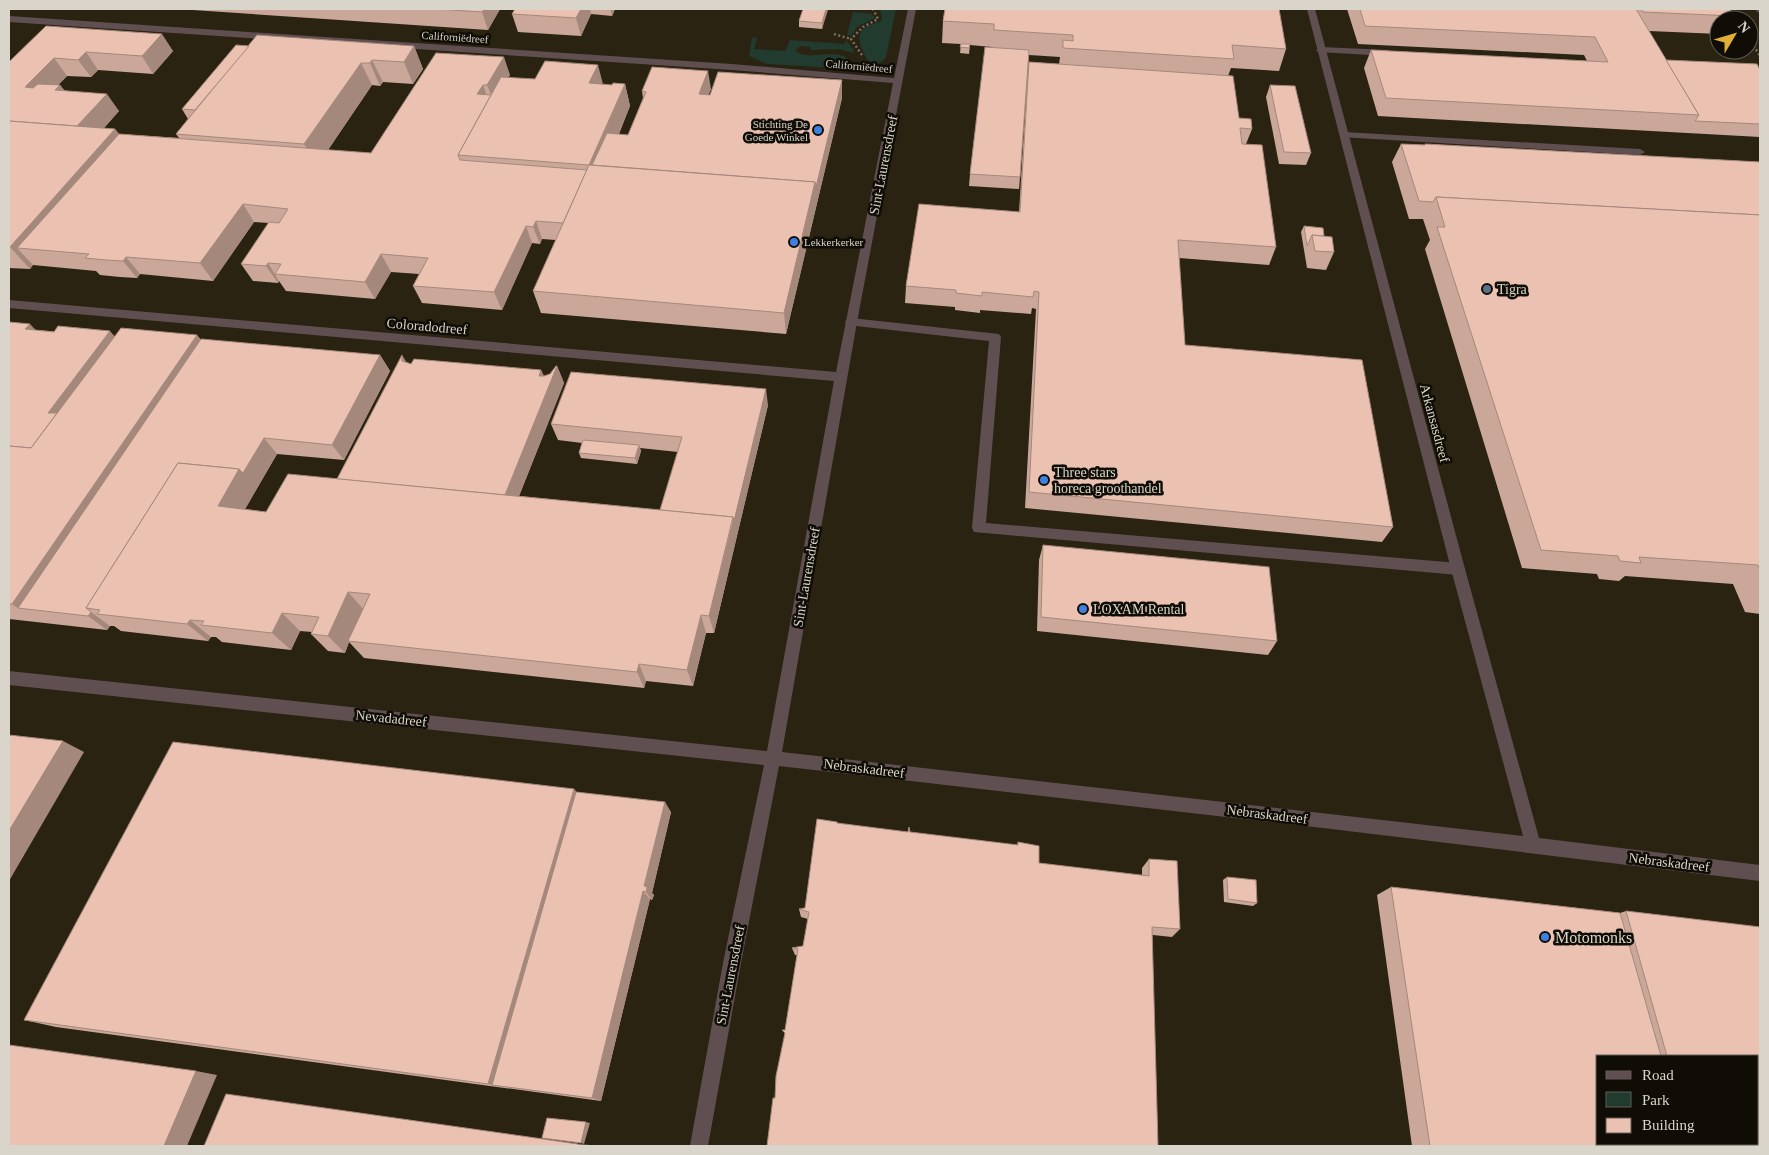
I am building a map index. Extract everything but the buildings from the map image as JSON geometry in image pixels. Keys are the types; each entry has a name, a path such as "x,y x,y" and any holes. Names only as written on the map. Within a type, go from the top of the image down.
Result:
{"street":[{"name":"Sint-Laurensdreef","path":"699,1146 732,963 773,757 851,322 912,9"},
{"name":"Arkansasdreef","path":"1310,9 1533,845"},
{"name":"Californiëdreef","path":"9,19 856,76 899,81"},
{"path":"1321,50 1400,54"},
{"path":"1344,135 1640,152"},
{"name":"Coloradodreef","path":"9,304 842,377"},
{"path":"851,322 995,337 979,528 1458,569"},
{"name":"Nevadadreef","path":"9,678 773,757"},
{"name":"Nebraskadreef","path":"773,757 1760,873"}],"path":[{"path":"851,39 863,27 878,19 874,9"},
{"path":"834,34 851,39 861,53 864,66 856,76"}],"green space":[{"path":"880,9 896,9 886,57 883,61 872,67 861,47 860,36 866,27 881,21"},
{"path":"853,12 872,14 875,18 857,27 851,36 847,35"},
{"path":"755,37 757,39 754,49 785,51 790,40 844,44 846,40 854,53 839,49 811,50 810,47 802,46 797,48 796,51 808,55 835,54 842,56 849,59 851,69 767,64 749,56 752,38"}],"place":[{"name":"Stichting De Goede Winkel","path":"818,130"},
{"name":"Lekkerkerker","path":"794,242"},
{"name":"Tigra","path":"1487,289"},
{"name":"Three stars horeca groothandel","path":"1044,480"},
{"name":"LOXAM Rental","path":"1083,609"},
{"name":"Motomonks","path":"1545,937"}]}
